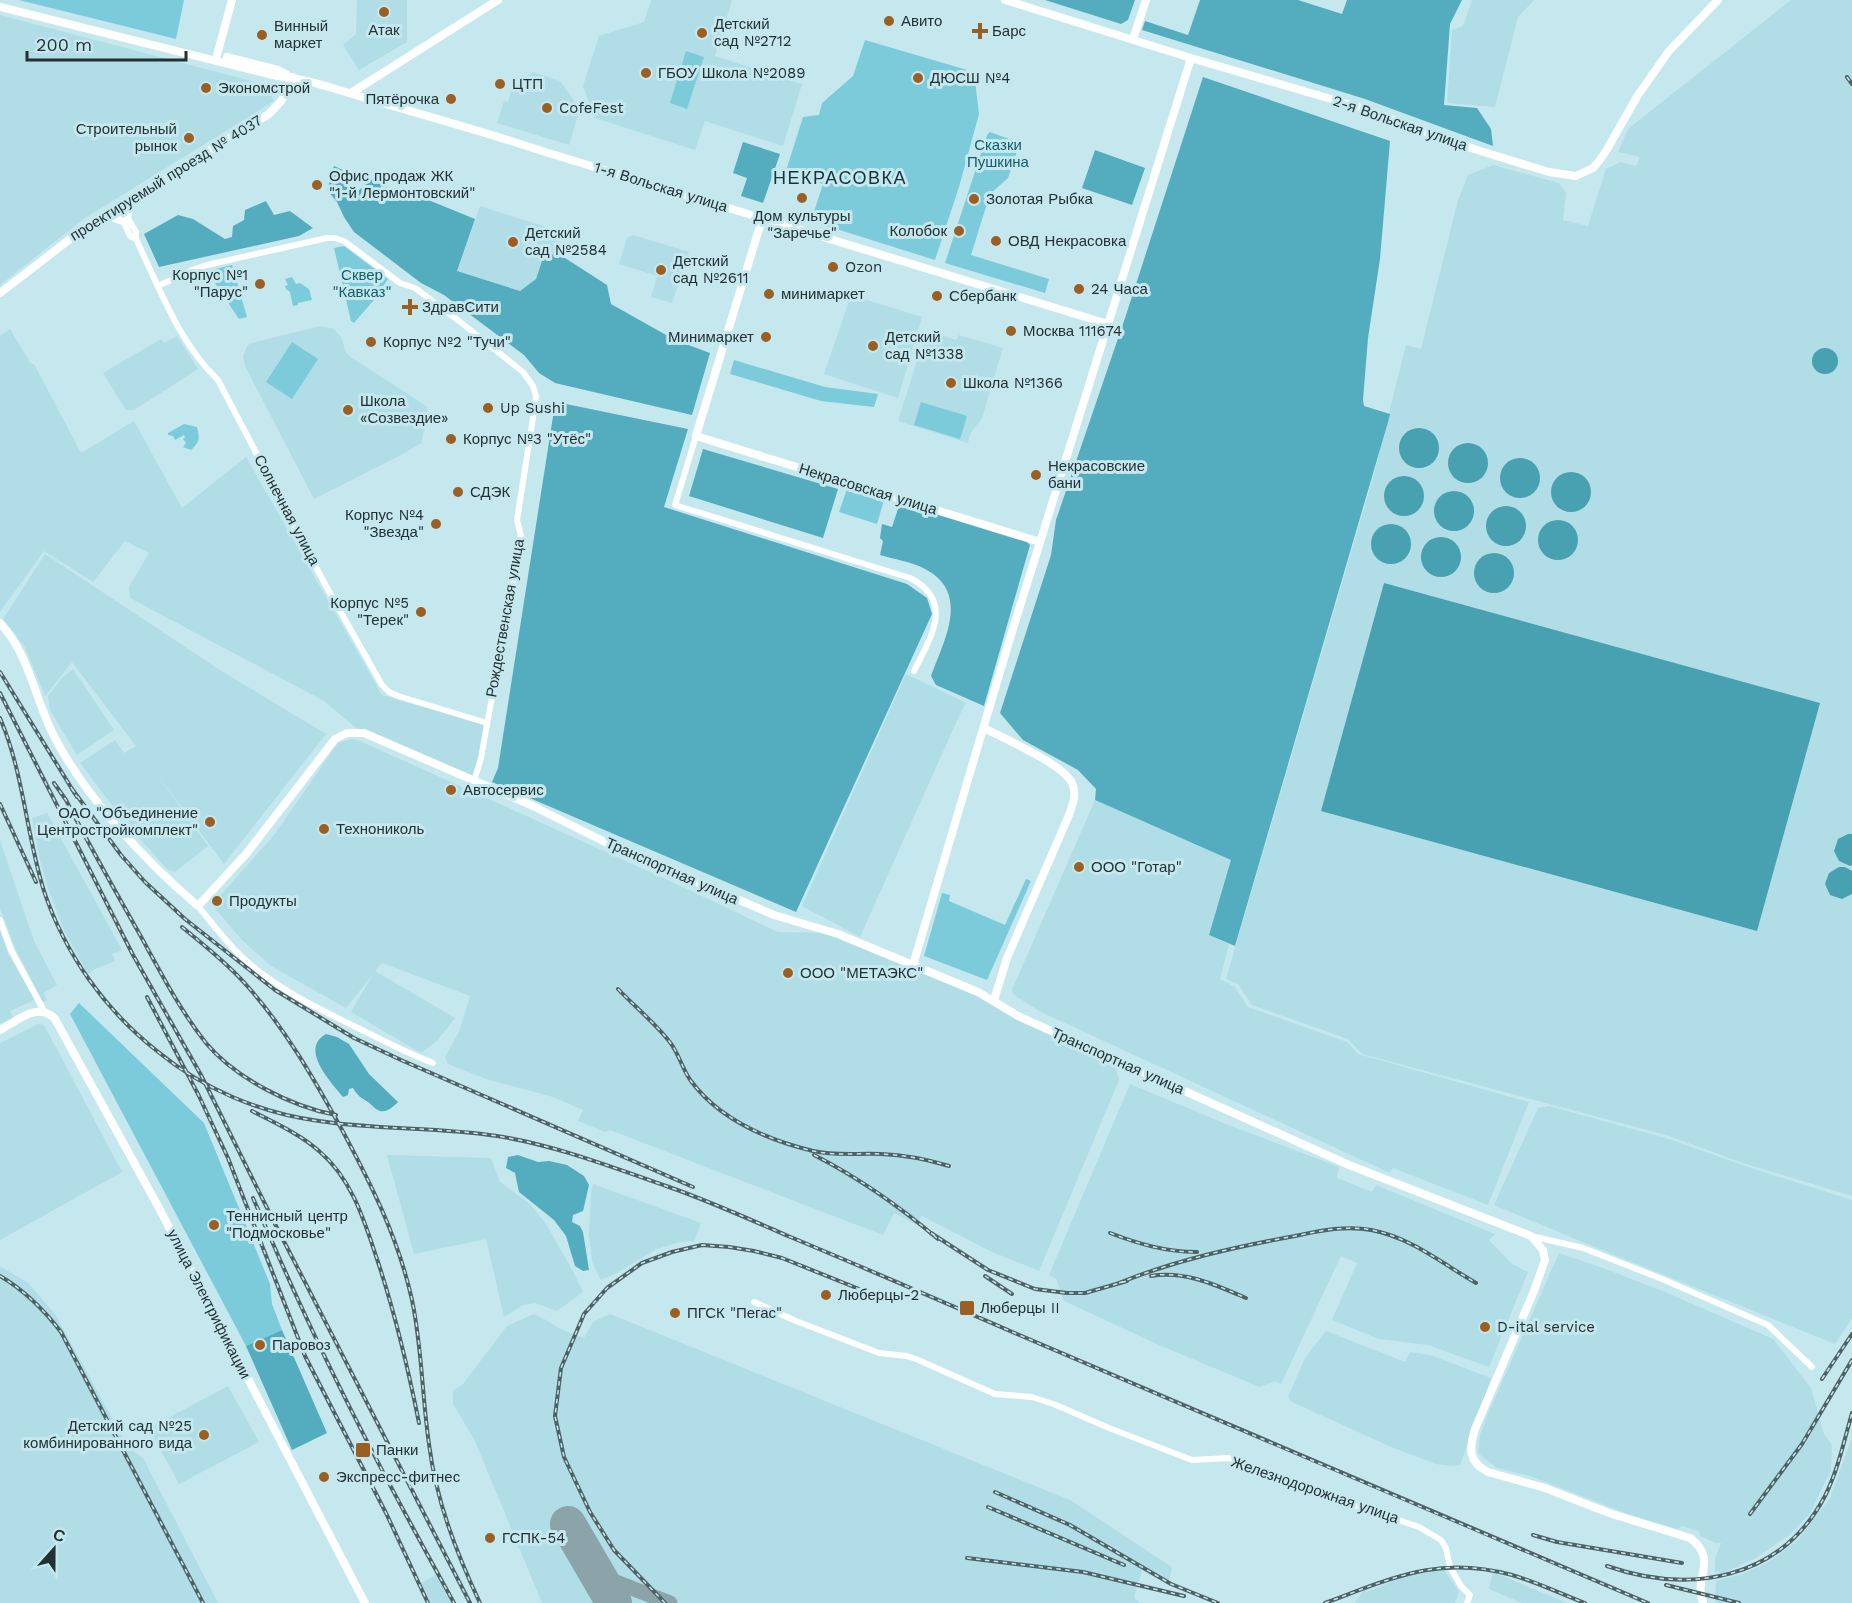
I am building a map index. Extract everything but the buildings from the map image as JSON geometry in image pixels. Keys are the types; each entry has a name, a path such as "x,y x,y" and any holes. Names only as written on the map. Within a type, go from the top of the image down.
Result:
{"street":[{"path":"217,55 232,0"},
{"path":"351,93 498,0"},
{"name":"2-я Вольская улица","path":"1005,0 1358,107 1474,149 1542,170 1576,176 1593,168 1599,161 1638,95 1669,51 1718,0"},
{"path":"1133,39 1146,0"},
{"path":"0,2 278,70 292,77"},
{"path":"0,7 277,76 292,77"},
{"path":"913,965 1040,542 1191,58"},
{"name":"1-я Вольская улица","path":"292,77 472,128 1108,324"},
{"name":"проектируемый проезд № 4037","path":"0,292 103,215 269,114 282,100 292,77"},
{"path":"128,218 133,197"},
{"path":"118,206 136,232 136,239 130,236 122,222 118,206"},
{"path":"103,215 122,222"},
{"path":"764,219 675,505 910,578 922,584 931,594 937,614 932,633 914,671"},
{"name":"Рождественская улица","path":"158,286 207,265 327,238 337,238 400,283 415,288 528,378 536,396 517,520 521,536 481,758 474,781"},
{"name":"Солнечная улица","path":"136,239 183,334 206,369 218,380 326,586 385,689 398,696 487,723"},
{"name":"Некрасовская улица","path":"696,436 1040,542"},
{"path":"0,623 18,647 52,732 92,796 149,860 198,906 235,950 279,985 317,1009 433,1064"},
{"path":"984,728 1060,769 1069,777 1074,790 1074,802 1007,958 994,1000"},
{"name":"Транспортная улица","path":"198,906 246,854 335,739 347,733 364,733 533,806 614,846 774,915 838,934 978,992 1018,1016 1349,1165 1531,1236"},
{"path":"0,920 11,950 44,1011 31,1013 0,1030"},
{"name":"улица Электрификации","path":"44,1011 50,1013 55,1019 159,1208 365,1603"},
{"path":"1531,1236 1583,1248 1662,1278 1768,1325 1812,1367"},
{"path":"1531,1236 1543,1250 1545,1260 1476,1429 1472,1441 1472,1454 1481,1468 1488,1472 1545,1488 1609,1513 1690,1538 1698,1544 1706,1561 1700,1594 1703,1603"},
{"name":"Железнодорожная улица","path":"754,1302 879,1353 916,1359 995,1394 1032,1397 1056,1405 1192,1460 1229,1458 1287,1482 1419,1527 1441,1540 1446,1548 1450,1567 1461,1586 1470,1595 1467,1603"}],"shaded area":[{"path":"357,0 407,0 407,42 359,70 343,45 356,34"},
{"path":"651,0 732,0 715,56 802,84 783,146 705,121 695,150 595,118 583,86 599,36 644,22"},
{"path":"1045,0 1135,0 1128,20 1121,24"},
{"path":"1200,0 1298,0 1342,14 1347,0 1462,0 1450,24 1444,105 1477,108 1491,129 1493,146 1365,99 1142,30 1145,21 1188,35"},
{"path":"1472,0 1534,0 1518,17 1495,107 1447,103 1452,30 1463,26"},
{"path":"1791,0 1852,0 1852,1196 1743,1163 1666,1135 1362,1054 1348,1039 1252,1005 1238,984 1226,979 1374,474 1406,345 1421,349 1458,200 1468,175 1493,165 1559,183 1566,193 1563,220 1588,226 1606,169 1620,162 1636,166 1640,157 1618,152 1628,129"},
{"path":"0,15 266,85 274,101 85,218 0,285"},
{"path":"533,72 560,81 580,109 569,145 497,123 504,101 508,102 514,81 522,80"},
{"path":"1203,77 1390,141 1380,259 1368,338 1363,400 1364,406 1390,414 1235,946 1209,935 1231,860 1095,800 1096,789 1078,770 1023,740 1000,713 1051,555 1056,520 1126,315"},
{"path":"743,142 780,154 763,203 741,196 747,178 733,173"},
{"path":"1095,150 1145,168 1132,205 1082,188"},
{"path":"334,166 343,170 341,180 356,193 372,179 396,192 416,195 475,219 457,271 520,291 536,279 545,252 565,258 607,285 611,304 675,340 710,353 692,415 555,383 539,373 524,355 444,295 421,283 354,232 337,202 327,190"},
{"path":"266,201 274,215 290,211 313,228 299,236 159,267 144,234 178,215 193,219 225,239 232,237 233,226 244,220 245,210"},
{"name":"Детский сад №2584","path":"480,206 562,232 555,255 545,252 536,279 520,291 457,271"},
{"name":"Детский сад №2611","path":"633,235 689,252 672,303 651,297 657,276 619,264 627,238"},
{"name":"Детский сад №1338","path":"851,295 922,317 898,398 824,374"},
{"name":"Школа «Созвездие»","path":"321,326 334,329 342,338 345,351 349,356 427,407 428,413 421,443 314,499 245,366 243,356 247,346 251,343"},
{"path":"10,329 31,364 34,364 81,453 134,421 182,508 246,457 382,695 484,725 478,778 355,727 324,701 130,598 129,587 149,553 125,541 93,582 44,551 0,612 0,336"},
{"name":"Школа №1366","path":"935,333 956,340 959,335 1003,348 982,418 970,434 968,443 898,421 923,342 931,345"},
{"path":"177,336 198,369 134,410 126,410 103,373 161,339 164,343"},
{"path":"1825,348 1834,352 1838,361 1834,370 1825,374 1816,370 1812,361 1816,352"},
{"path":"566,404 688,429 664,507 907,584 927,598 932,614 796,912 492,782 498,768 554,410"},
{"path":"1419,428 1427,429 1433,434 1438,440 1438,456 1433,462 1427,467 1419,468 1411,467 1405,462 1400,456 1399,448 1400,440 1405,434 1411,429"},
{"path":"1468,443 1476,444 1482,449 1487,455 1487,471 1482,477 1476,482 1468,483 1460,482 1454,477 1449,471 1448,463 1449,455 1454,449 1460,444"},
{"path":"703,449 838,489 823,538 689,496"},
{"path":"1520,458 1528,459 1534,464 1539,470 1539,486 1534,492 1528,497 1520,498 1512,497 1506,492 1501,486 1500,478 1501,470 1506,464 1512,459"},
{"path":"1571,472 1579,473 1585,478 1590,484 1590,500 1585,506 1579,511 1571,512 1563,511 1557,506 1552,500 1551,492 1552,484 1557,478 1563,473"},
{"path":"1404,476 1412,477 1418,482 1423,488 1423,504 1418,510 1412,515 1404,516 1396,515 1390,510 1385,504 1384,496 1385,488 1390,482 1396,477"},
{"path":"1454,491 1462,492 1468,497 1473,503 1473,519 1468,525 1462,530 1454,531 1446,530 1440,525 1435,519 1434,511 1435,503 1440,497 1446,492"},
{"path":"900,503 1025,540 1030,545 984,706 936,685 931,676 947,633 950,618 951,604 947,591 939,579 925,569 880,555 883,541 880,538 882,524 892,527"},
{"path":"1506,506 1514,507 1520,512 1525,518 1525,534 1520,540 1514,545 1506,546 1498,545 1492,540 1487,534 1486,526 1487,518 1492,512 1498,507"},
{"path":"1558,520 1566,521 1572,526 1577,532 1577,548 1572,554 1566,559 1558,560 1550,559 1544,554 1539,548 1538,540 1539,532 1544,526 1550,521"},
{"path":"1391,524 1399,525 1405,530 1410,536 1410,552 1405,558 1399,563 1391,564 1383,563 1377,558 1372,552 1371,544 1372,536 1377,530 1383,525"},
{"path":"1441,537 1449,538 1455,543 1460,549 1460,565 1455,571 1449,576 1441,577 1433,576 1427,571 1422,565 1421,557 1422,549 1427,543 1433,538"},
{"path":"1494,553 1502,554 1508,559 1513,565 1513,581 1508,587 1502,592 1494,593 1486,592 1480,587 1475,581 1474,573 1475,565 1480,559 1486,554"},
{"path":"45,554 223,672 326,734 224,864 153,769 208,846 175,872 167,869 124,821 80,763 115,740 124,753 136,746 72,662 45,696 25,647 3,619"},
{"path":"1384,583 1820,703 1757,931 1321,811"},
{"path":"73,669 114,730 77,755 50,710 48,696 62,678"},
{"path":"906,674 966,703 860,937 802,906"},
{"path":"352,739 670,881 778,932 826,933 988,1001 1012,1016 1115,1064 1119,1080 1039,1271 990,1251 922,1216 915,1224 894,1213 883,1235 610,1130 605,1132 578,1121 583,1110 553,1097 486,1079 448,1064 445,1057 459,1032 470,996 382,963 375,971 455,1018 437,1041 421,1053 351,1012 373,974 346,1008 271,966 242,940 212,905 274,835 338,743"},
{"path":"1095,800 1232,860 1209,935 1229,944 1220,979 1235,987 1248,1007 1347,1042 1358,1054 1529,1102 1488,1205 1393,1168 1390,1173 1041,1012 1014,995 1012,990"},
{"path":"47,813 122,950 112,954 115,961 88,974 65,933 40,861 32,818"},
{"path":"1852,834 1852,865 1850,866 1839,861 1834,851 1838,839"},
{"path":"0,840 34,941 57,985 43,993 47,1000 43,1002 16,950 0,908"},
{"path":"1839,867 1852,871 1852,894 1842,899 1830,895 1825,884 1829,873"},
{"path":"0,930 8,954 35,1000 10,1011 13,1018 0,1024"},
{"path":"38,1024 44,1025 122,1172 0,1240 0,1043"},
{"path":"326,1034 349,1044 369,1074 398,1102 385,1111 379,1111 361,1098 353,1088 349,1089 348,1095 343,1097 325,1074 316,1057 318,1040"},
{"path":"1130,1084 1339,1167 1337,1178 1372,1192 1376,1185 1495,1234 1489,1240 1512,1264 1528,1272 1489,1367 1428,1345 1379,1339 1332,1320 1357,1263 1341,1256 1281,1384 1275,1381 1259,1387 1159,1345 1064,1301 1056,1279 1049,1275"},
{"path":"1549,1106 1669,1139 1852,1200 1852,1318 1835,1344 1494,1205 1538,1108"},
{"path":"387,1155 491,1158 500,1182 530,1204 546,1224 583,1292 557,1311 535,1303 523,1305 504,1317 486,1239 414,1254"},
{"path":"518,1155 538,1162 549,1161 567,1165 584,1176 589,1185 583,1211 573,1215 572,1222 580,1226 583,1232 589,1270 583,1271 575,1266 566,1236 554,1220 519,1192 515,1173 506,1168 508,1157"},
{"path":"593,1184 701,1223 694,1241 679,1242 655,1250 601,1280 592,1261 589,1234"},
{"path":"1559,1253 1665,1292 1773,1339 1811,1388 1824,1434 1832,1445 1831,1471 1809,1515 1789,1535 1754,1559 1723,1573 1715,1572 1715,1559 1721,1543 1700,1536 1699,1531 1682,1526 1678,1529 1631,1515 1530,1476 1497,1468 1478,1453 1480,1435 1488,1414"},
{"path":"0,1266 28,1283 55,1314 128,1447 143,1458 218,1603 0,1603"},
{"path":"534,1314 560,1329 584,1338 593,1322 610,1314 1070,1500 1172,1567 1169,1581 1143,1567 1134,1597 1140,1603 542,1603 475,1441 453,1404 453,1391 463,1384 507,1326"},
{"path":"282,1330 327,1433 292,1450 246,1346"},
{"path":"1326,1331 1405,1362 1410,1352 1430,1355 1491,1378 1460,1465 1436,1464 1391,1447 1292,1402 1288,1397 1305,1358"},
{"name":"Детский сад №25 комбинированного вида","path":"228,1386 259,1442 179,1484 149,1428"},
{"path":"1852,1437 1852,1603 1717,1603 1715,1600 1716,1581 1742,1574 1767,1563 1798,1540 1830,1498"},
{"path":"1444,1570 1459,1592 1455,1603 1355,1603 1364,1590 1367,1592 1403,1577"},
{"path":"1493,1572 1567,1603 1522,1603 1489,1589"},
{"path":"436,1575 451,1603 430,1603 421,1583"}],"green space":[{"path":"19,0 184,0 176,39"},
{"path":"865,40 974,72 979,114 959,187 935,260 811,221 823,184 785,174 803,117 819,115 822,103 853,76"},
{"path":"686,51 704,57 687,109 670,103"},
{"name":"Сказки Пушкина","path":"990,132 1020,143 1008,178 990,194 971,255 1049,279 1045,293 945,263 987,135"},
{"name":"Сквер \"Кавказ\"","path":"344,246 388,279 354,323 351,321 334,248"},
{"path":"232,265 247,317 239,319 207,271"},
{"path":"292,277 296,284 300,283 309,289 312,300 293,306 290,292 285,286 288,285 285,279"},
{"path":"292,342 318,359 292,399 266,382"},
{"path":"734,360 825,387 878,394 874,407 821,401 730,374"},
{"path":"921,402 967,416 960,439 914,425"},
{"path":"184,424 197,427 199,434 196,445 191,450 183,447 186,443 183,439 184,435 175,440 173,436 168,435"},
{"path":"847,489 884,500 877,524 839,512"},
{"path":"1026,879 1031,881 987,980 924,956 942,893 950,895 949,901 1005,925"},
{"name":"Теннисный центр \"Подмосковье\"","path":"79,1003 204,1123 270,1284 272,1304 282,1330 246,1346 70,1014"}],"taxiway":[{"path":"598,1575 670,1603"}],"runway":[{"path":"568,1524 614,1603"}],"railway":[{"path":"1847,77 1852,84"},
{"path":"0,672 77,797"},
{"path":"0,693 133,955 201,1075 470,1603"},
{"path":"0,718 20,782 44,891 63,937 75,958 104,999 138,1035 175,1065 213,1088 275,1112 319,1121 475,1133 519,1140 584,1158 669,1187 729,1210 1648,1603"},
{"path":"54,783 66,800 170,990 206,1043 232,1068 265,1089 301,1105 336,1115"},
{"path":"72,789 121,855 145,882 185,919 275,990 354,1038 693,1187"},
{"path":"0,804 36,882"},
{"path":"182,927 233,971 275,1021 299,1055 331,1110 383,1211 399,1254 412,1300 432,1465 455,1545 480,1603"},
{"path":"618,989 669,1041 691,1081 702,1094 730,1117 746,1126 779,1141 821,1153 899,1155 949,1166"},
{"path":"147,997 199,1096 228,1158 305,1356 386,1513 428,1603"},
{"path":"252,1111 312,1145 330,1162 348,1187 362,1215 384,1279 401,1341 419,1423"},
{"path":"814,1155 878,1193 938,1239"},
{"path":"253,1198 355,1419 454,1603"},
{"path":"1119,1283 1184,1261 1228,1250 1342,1228 1371,1230 1399,1239 1426,1252 1476,1283"},
{"path":"931,1233 988,1270 1035,1289 1085,1293 1127,1281"},
{"path":"1110,1233 1153,1247 1197,1252"},
{"path":"665,1603 614,1550 590,1512 564,1457 555,1416 561,1368 584,1314 607,1288 642,1263 672,1252 702,1245 754,1251 782,1258 869,1293"},
{"path":"0,1276 33,1301 61,1332 203,1603"},
{"path":"985,1276 1012,1294"},
{"path":"1151,1276 1188,1277 1246,1298"},
{"path":"1822,1379 1852,1334"},
{"path":"1750,1514 1802,1444 1852,1360"},
{"path":"1607,1566 1638,1575 1670,1579 1701,1579 1731,1573 1759,1563 1784,1546 1806,1524 1825,1496 1837,1466 1852,1413"},
{"path":"995,1492 1070,1525 1171,1584 1218,1603"},
{"path":"988,1507 1124,1565"},
{"path":"1533,1535 1557,1542 1682,1563"},
{"path":"967,1558 1083,1572 1184,1596"},
{"path":"1325,1603 1372,1585 1416,1572 1461,1567 1486,1569 1512,1575 1585,1603"},
{"path":"1666,1585 1739,1603"}],"place":[{"name":"Атак","path":"384,12"},
{"name":"Авито","path":"889,21"},
{"name":"Барс","path":"980,31"},
{"name":"Детский сад №2712","path":"702,33"},
{"name":"Винный маркет","path":"262,35"},
{"name":"ГБОУ Школа №2089","path":"646,73"},
{"name":"ДЮСШ №4","path":"918,78"},
{"name":"ЦТП","path":"500,84"},
{"name":"Экономстрой","path":"206,88"},
{"name":"Пятёрочка","path":"451,99"},
{"name":"CofeFest","path":"547,108"},
{"name":"Строительный рынок","path":"189,138"},
{"name":"Офис продаж ЖК \"1-й Лермонтовский\"","path":"317,185"},
{"name":"Дом культуры \"Заречье\"","path":"802,198"},
{"name":"Золотая Рыбка","path":"974,199"},
{"name":"Колобок","path":"959,231"},
{"name":"ОВД Некрасовка","path":"996,241"},
{"name":"Детский сад №2584","path":"513,242"},
{"name":"Ozon","path":"833,267"},
{"name":"Детский сад №2611","path":"661,270"},
{"name":"Корпус №1 \"Парус\"","path":"260,284"},
{"name":"24 Часа","path":"1079,289"},
{"name":"минимаркет","path":"769,294"},
{"name":"Сбербанк","path":"937,296"},
{"name":"ЗдравСити","path":"410,307"},
{"name":"Москва 111674","path":"1011,331"},
{"name":"Минимаркет","path":"766,337"},
{"name":"Корпус №2 \"Тучи\"","path":"371,342"},
{"name":"Детский сад №1338","path":"873,346"},
{"name":"Школа №1366","path":"951,383"},
{"name":"Up Sushi","path":"488,408"},
{"name":"Школа «Созвездие»","path":"348,410"},
{"name":"Корпус №3 \"Утёс\"","path":"451,439"},
{"name":"Некрасовские бани","path":"1036,475"},
{"name":"СДЭК","path":"458,492"},
{"name":"Корпус №4 \"Звезда\"","path":"436,524"},
{"name":"Корпус №5 \"Терек\"","path":"421,612"},
{"name":"Автосервис","path":"451,790"},
{"name":"ОАО \"Объединение Центростройкомплект\"","path":"210,822"},
{"name":"Технониколь","path":"324,829"},
{"name":"ООО \"Готар\"","path":"1079,867"},
{"name":"Продукты","path":"217,901"},
{"name":"ООО \"МЕТАЭКС\"","path":"788,973"},
{"name":"Теннисный центр \"Подмосковье\"","path":"214,1225"},
{"name":"Люберцы-2","path":"826,1295"},
{"name":"Люберцы II","path":"967,1308"},
{"name":"ПГСК \"Пегас\"","path":"675,1313"},
{"name":"D-ital service","path":"1485,1327"},
{"name":"Паровоз","path":"260,1345"},
{"name":"Детский сад №25 комбинированного вида","path":"204,1435"},
{"name":"Панки","path":"363,1450"},
{"name":"Экспресс-фитнес","path":"324,1477"},
{"name":"ГСПК-54","path":"490,1538"}],"district":[{"name":"НЕКРАСОВКА","path":"840,177"}]}
